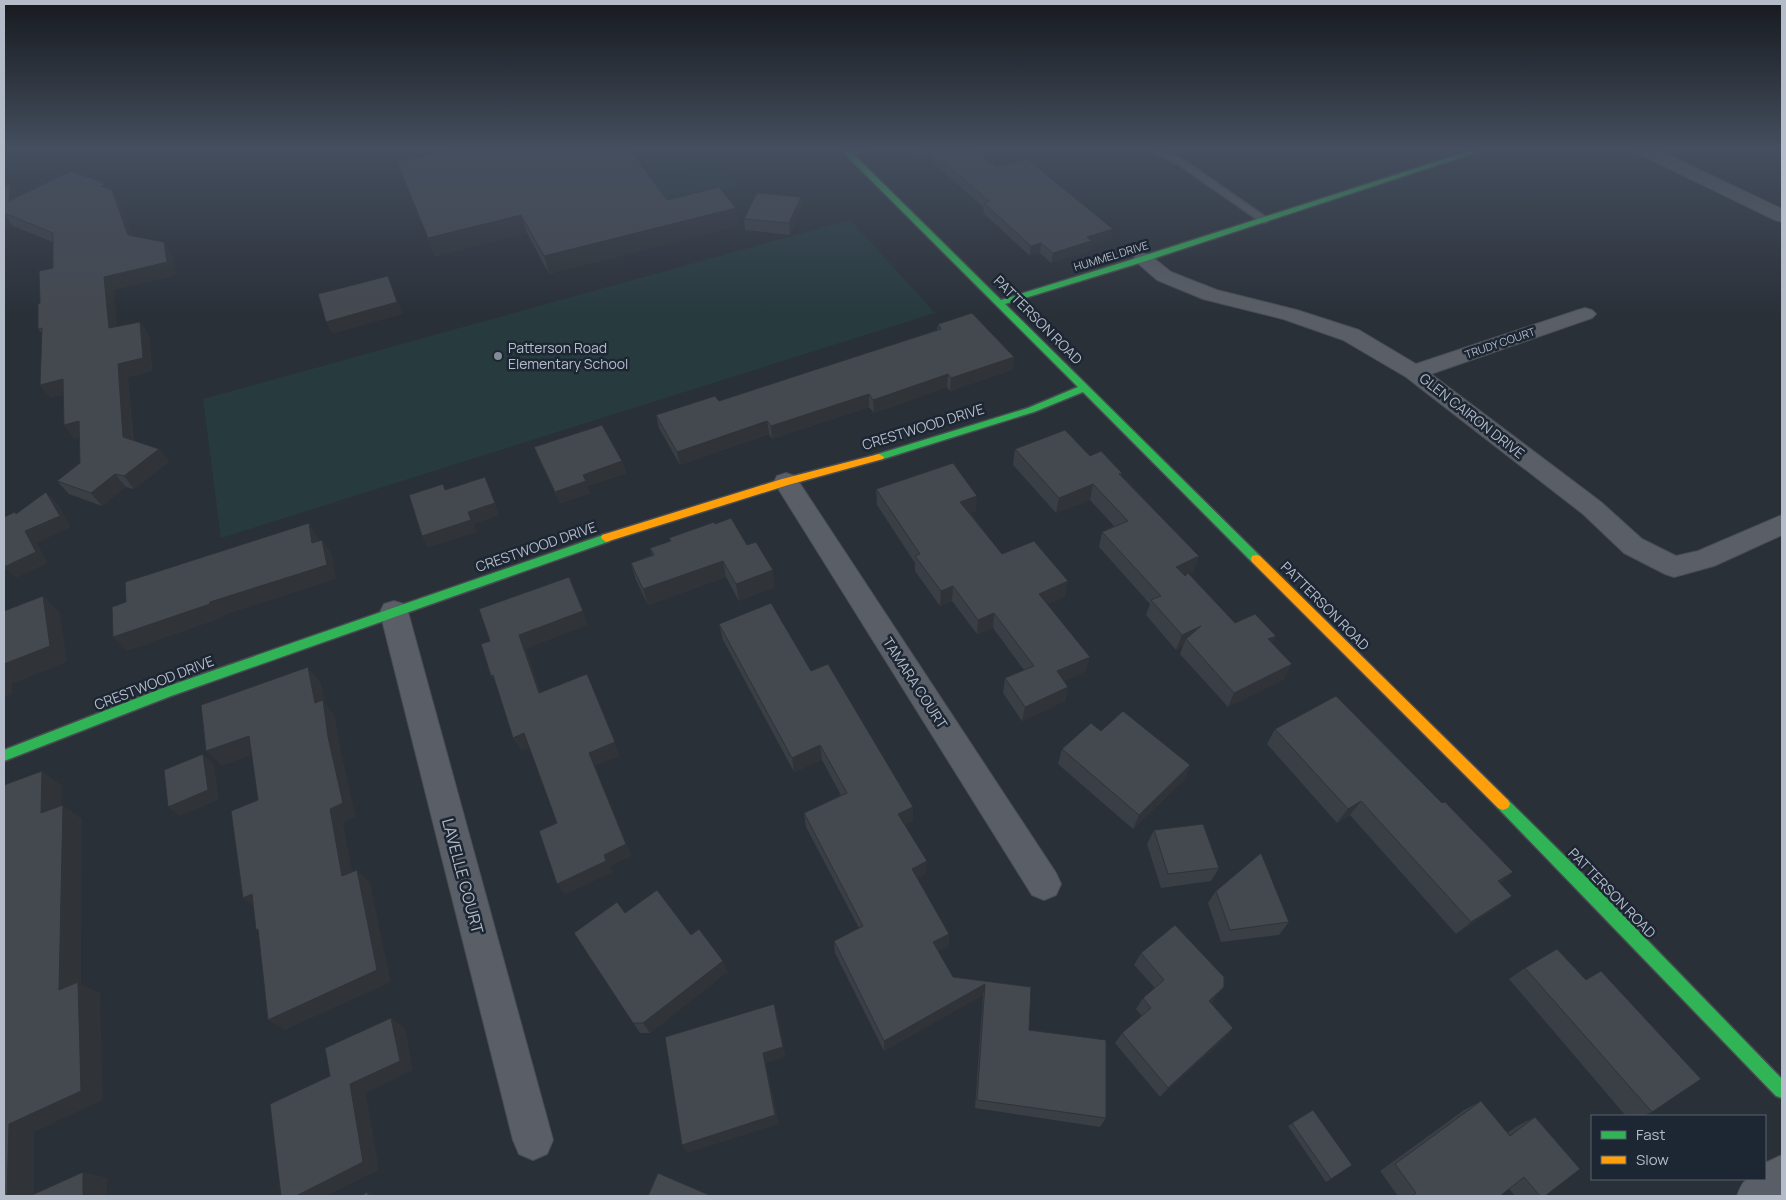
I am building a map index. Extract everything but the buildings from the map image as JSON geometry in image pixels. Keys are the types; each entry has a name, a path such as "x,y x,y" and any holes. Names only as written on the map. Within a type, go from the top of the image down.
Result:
{"street":[{"name":"PATTERSON ROAD","path":"900,204 1583,884 1782,1090"},
{"name":"HUMMEL DRIVE","path":"1000,303 1314,204"},
{"path":"1757,204 1782,216"},
{"name":"GLEN CAIRON DRIVE","path":"1143,259 1164,276 1210,295 1290,314 1351,335 1414,372 1592,508 1633,546 1674,566 1705,559 1782,524"},
{"name":"TRUDY COURT","path":"1414,372 1585,314"},
{"name":"CRESTWOOD DRIVE","path":"4,756 167,692 596,541 786,482 913,448 1031,410 1085,388"},
{"name":"TAMARA COURT","path":"786,482 1044,884"},
{"name":"LAVELLE COURT","path":"394,612 533,1140"},
{"path":"1757,1196 1782,1175"}],"lane":[{"path":"1242,204 1265,220"}],"green space":[{"path":"850,220 935,313 221,538 203,399"}],"traffic: fast":[{"path":"899,204 1256,559"},
{"path":"1000,303 1312,204"},
{"path":"879,457 1031,410 1085,388"},
{"path":"4,756 167,692 606,538"},
{"path":"1503,804 1782,1090"}],"traffic: slow":[{"path":"606,538 786,482 879,457"},
{"path":"1256,559 1503,804"}],"place":[{"name":"Patterson Road Elementary School","path":"498,356"}]}
